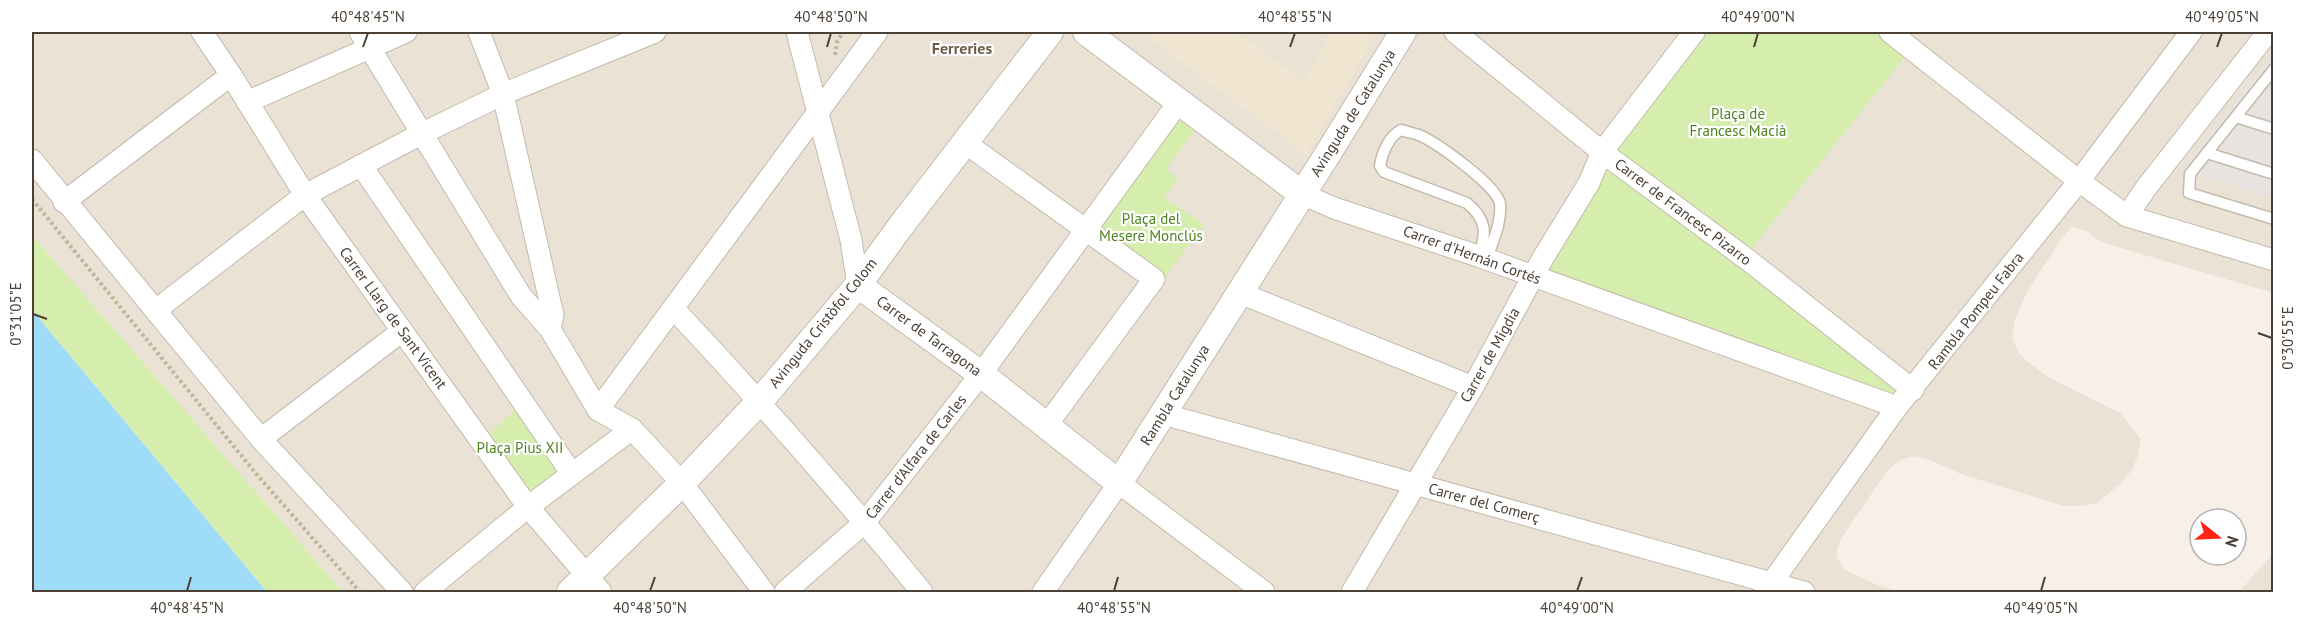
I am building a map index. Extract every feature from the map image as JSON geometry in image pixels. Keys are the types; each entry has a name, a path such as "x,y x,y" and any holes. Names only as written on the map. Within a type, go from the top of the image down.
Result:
{"street":[{"path":"247,102 365,39 406,32"},
{"path":"479,32 503,94 553,315 550,329"},
{"path":"156,310 304,195 503,94 655,32"},
{"path":"797,32 851,240 858,285"},
{"path":"598,410 877,32"},
{"name":"Avinguda Cristòfol Colom","path":"586,587 760,401 858,285 964,142 1050,32"},
{"name":"Carrer d'Hernán Cortés","path":"1086,32 1302,194 1334,208 1483,258 1897,408"},
{"name":"Avinguda de Catalunya","path":"1302,194 1403,32"},
{"name":"Carrer de Francesc Pizarro","path":"1455,32 1602,152 1748,260 1913,390"},
{"name":"Carrer de Migdia","path":"1352,592 1417,484 1533,277 1589,183 1602,152 1694,32"},
{"path":"1890,32 2127,216 2274,260"},
{"name":"Rambla Pompeu Fabra","path":"1768,587 1897,408 2079,181 2191,32"},
{"path":"2127,216 2146,188 2268,32"},
{"name":"Carrer Llarg de Sant Vicent","path":"211,34 231,75 304,195 586,587"},
{"path":"365,39 521,296 550,329 598,410 632,429 682,483 764,592"},
{"path":"64,202 231,75"},
{"name":"Carrer d'Alfara de Carles","path":"785,592 866,522 981,374 1178,103"},
{"path":"964,142 1154,279 1046,426"},
{"path":"32,160 64,202 261,439 402,592"},
{"path":"361,165 572,474"},
{"name":"Rambla Catalunya","path":"1042,592 1119,483 1302,194"},
{"name":"Carrer de Tarragona","path":"858,285 981,374 1119,483"},
{"path":"1240,293 1473,387"},
{"path":"674,309 760,401 866,522 922,592"},
{"path":"261,439 402,331"},
{"name":"Carrer del Comerç","path":"1164,414 1417,484 1768,587 1804,592"},
{"path":"425,592 528,507 632,429"},
{"path":"1119,483 1264,592"}],"lane":[{"path":"2274,69 2269,81 2235,117 2190,174 2189,193 2274,219"},
{"path":"2235,117 2274,129"},
{"path":"1401,130 1420,135 1437,146 1490,188 1500,202 1500,214 1483,258 1484,228 1478,213 1467,203 1384,172 1380,166 1381,158 1395,133 1401,130"},
{"path":"2207,153 2274,174"}],"path":[{"path":"833,59 837,42 843,32"},
{"path":"32,199 258,476 360,592"}],"shaded area":[{"path":"32,32 2273,32 2273,293 2101,242 2088,232 2072,227 2061,239 2026,294 2014,323 2012,339 2021,356 2046,376 2120,413 2141,439 2132,470 2122,482 2097,503 2064,506 1961,474 1930,460 1915,456 1900,460 1887,471 1840,540 1836,556 1845,570 1877,585 1902,592 343,592 32,235"},
{"path":"1141,32 1237,32 1303,81 1332,32 1377,32 1306,155"},
{"path":"2273,52 2273,197 2181,170"},
{"path":"2273,553 2273,592 2239,592"}],"green space":[{"name":"Plaça de Francesc Macià","path":"1694,32 1890,32 1912,48 1749,252 1913,390 1897,407 1533,277"},
{"name":"Plaça del Mesere Monclús","path":"1184,121 1198,127 1166,169 1178,179 1164,198 1204,224 1164,279 1096,226 1177,122"},
{"path":"32,235 343,592 267,592 32,310"},
{"name":"Plaça Pius XII","path":"523,402 572,474 528,507 481,442"}],"water":[{"path":"32,310 267,592 32,592"}],"district":[{"name":"Ferreries","path":"962,48"}]}
